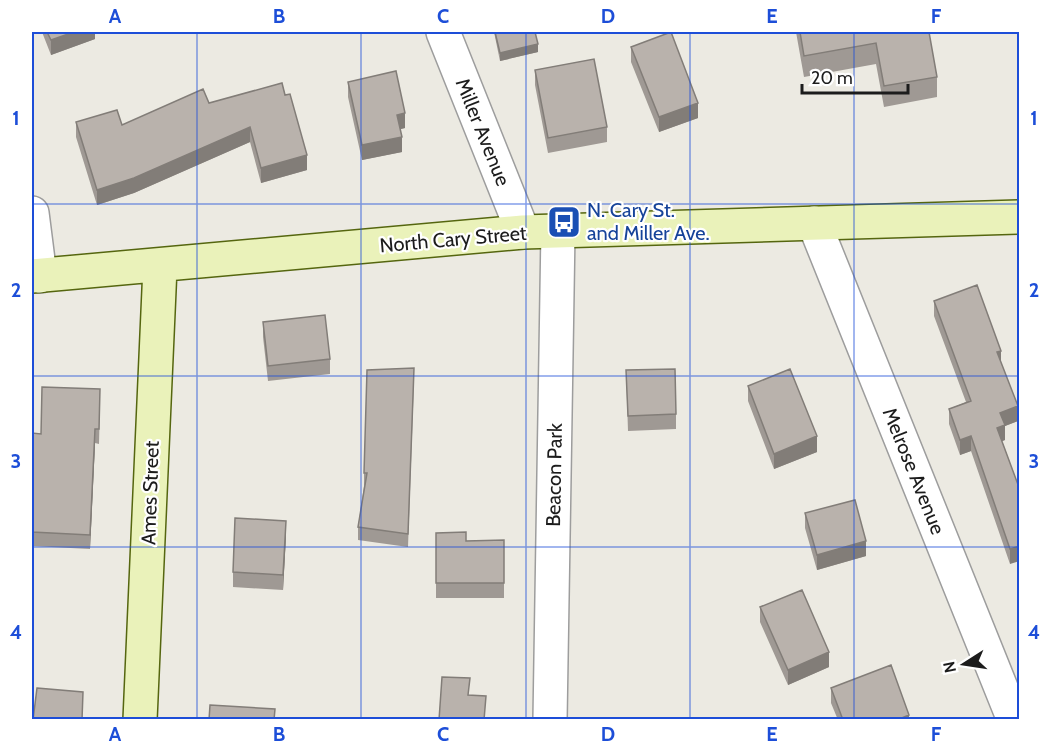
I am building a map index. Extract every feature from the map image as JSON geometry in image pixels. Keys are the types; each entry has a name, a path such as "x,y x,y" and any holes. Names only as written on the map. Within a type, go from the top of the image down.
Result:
{"street":[{"name":"Miller Avenue","path":"443,32 523,232"},
{"path":"32,213 36,276"},
{"name":"North Cary Street","path":"36,276 160,267 523,232 1020,217"},
{"name":"Melrose Avenue","path":"814,222 1014,720"},
{"name":"Beacon Park","path":"550,720 558,231"},
{"name":"Ames Street","path":"140,720 160,267"}],"building":[{"path":"47,32 74,32 51,40"},
{"path":"495,32 535,32 538,44 500,53"},
{"path":"671,32 698,103 659,117 631,47"},
{"path":"800,32 929,32 937,77 884,86 876,43 804,56"},
{"path":"594,59 607,127 548,138 535,70"},
{"path":"396,71 405,113 397,115 402,137 362,145 348,82"},
{"path":"282,83 285,95 290,94 307,155 261,168 250,127 134,178 97,190 76,122 117,110 122,125 203,89 209,103"},
{"path":"977,285 1001,351 997,352 1018,406 1000,413 1005,425 997,428 1020,490 1020,546 1010,549 971,436 960,440 949,409 971,401 934,301"},
{"path":"325,315 330,359 268,366 263,322"},
{"path":"414,368 408,534 358,527 367,473 364,473 367,370"},
{"path":"675,369 676,414 628,416 626,370"},
{"path":"790,369 817,436 774,454 748,386"},
{"path":"42,387 100,389 99,429 95,429 90,535 32,532 32,433 41,434"},
{"path":"855,500 866,541 817,555 805,513"},
{"path":"235,518 286,521 283,575 233,572"},
{"path":"466,532 466,541 504,540 504,583 436,583 436,533"},
{"path":"802,590 829,652 788,670 760,607"},
{"path":"891,665 909,715 897,720 843,720 831,688"},
{"path":"442,677 470,678 468,695 486,696 484,720 439,720"},
{"path":"37,688 83,692 82,720 33,720"},
{"path":"210,705 275,709 274,720 209,720"}],"place":[{"name":"N. Cary St. and Miller Ave.","path":"564,222"}]}
